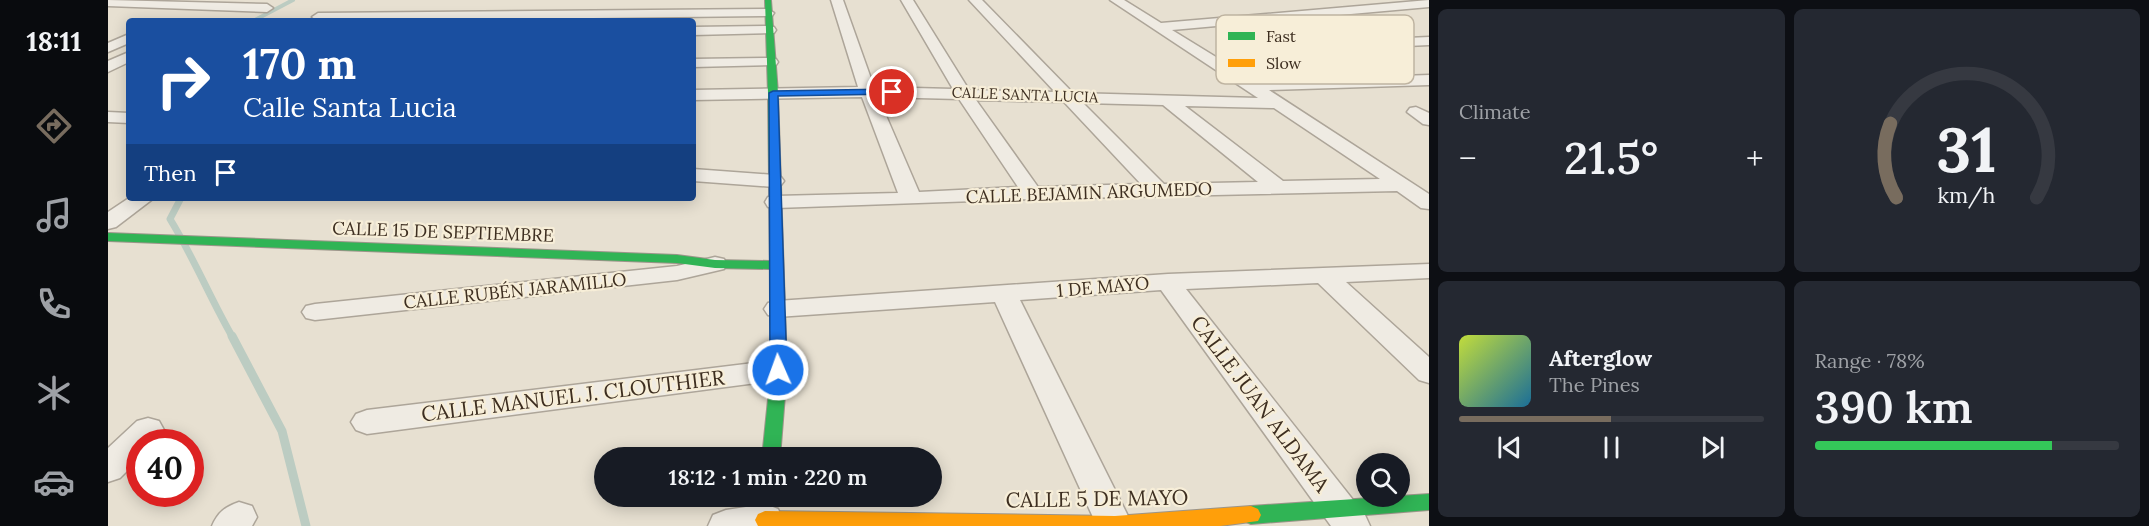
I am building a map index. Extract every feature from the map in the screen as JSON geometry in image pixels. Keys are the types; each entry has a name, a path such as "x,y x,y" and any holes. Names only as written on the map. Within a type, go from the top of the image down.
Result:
{"street":[{"path":"837,0 868,92 911,199"},
{"path":"907,0 963,93 1032,193"},
{"path":"975,0 1158,190"},
{"path":"1117,1 1133,0"},
{"path":"108,2 144,1 267,8 247,18"},
{"path":"108,15 144,1"},
{"path":"1117,1 1216,63"},
{"path":"1290,15 1429,3"},
{"path":"176,17 202,5"},
{"path":"317,18 336,6"},
{"path":"387,18 405,6"},
{"path":"414,18 768,6 776,202 778,370 772,447"},
{"path":"1344,10 1356,15"},
{"path":"1159,27 1216,22"},
{"path":"696,31 769,30"},
{"path":"108,49 126,40"},
{"path":"108,49 126,51"},
{"path":"108,66 126,57"},
{"path":"696,63 771,62"},
{"path":"1414,81 1429,80"},
{"path":"1249,84 1429,203"},
{"path":"1252,86 1311,84"},
{"name":"CALLE SANTA LUCIA","path":"696,95 963,93 1276,103"},
{"path":"1166,99 1277,187"},
{"path":"696,175 774,181"},
{"name":"CALLE BEJAMIN ARGUMEDO","path":"776,202 1032,193 1402,185"},
{"path":"108,222 139,201"},
{"name":"CALLE 15 DE SEPTIEMBRE","path":"108,237 677,259 715,264 776,265"},
{"name":"CALLE RUBÉN JARAMILLO","path":"315,312 677,273 715,264"},
{"name":"1 DE MAYO","path":"777,309 1168,282 1429,271"},
{"path":"1324,275 1429,374"},
{"name":"CALLE JUAN ALDAMA","path":"1168,282 1345,517"},
{"path":"1005,295 1115,525"},
{"name":"CALLE MANUEL J. CLOUTHIER","path":"367,422 778,370"},
{"path":"108,468 126,451"},
{"name":"CALLE 5 DE MAYO","path":"765,518 1115,525 1345,517 1429,502"},
{"path":"726,526 765,518"}],"waterway":[{"path":"259,18 293,0"},
{"path":"179,201 170,219 233,338"},
{"path":"232,336 282,431 306,526"}],"traffic: fast":[{"path":"768,0 773,93 779,370 772,447"},
{"path":"108,237 677,259 715,264 776,265"},
{"path":"1251,515 1429,502"}],"traffic: slow":[{"path":"765,520 1115,525 1251,515"}],"route":[{"path":"778,370 773,93 892,92"}]}
